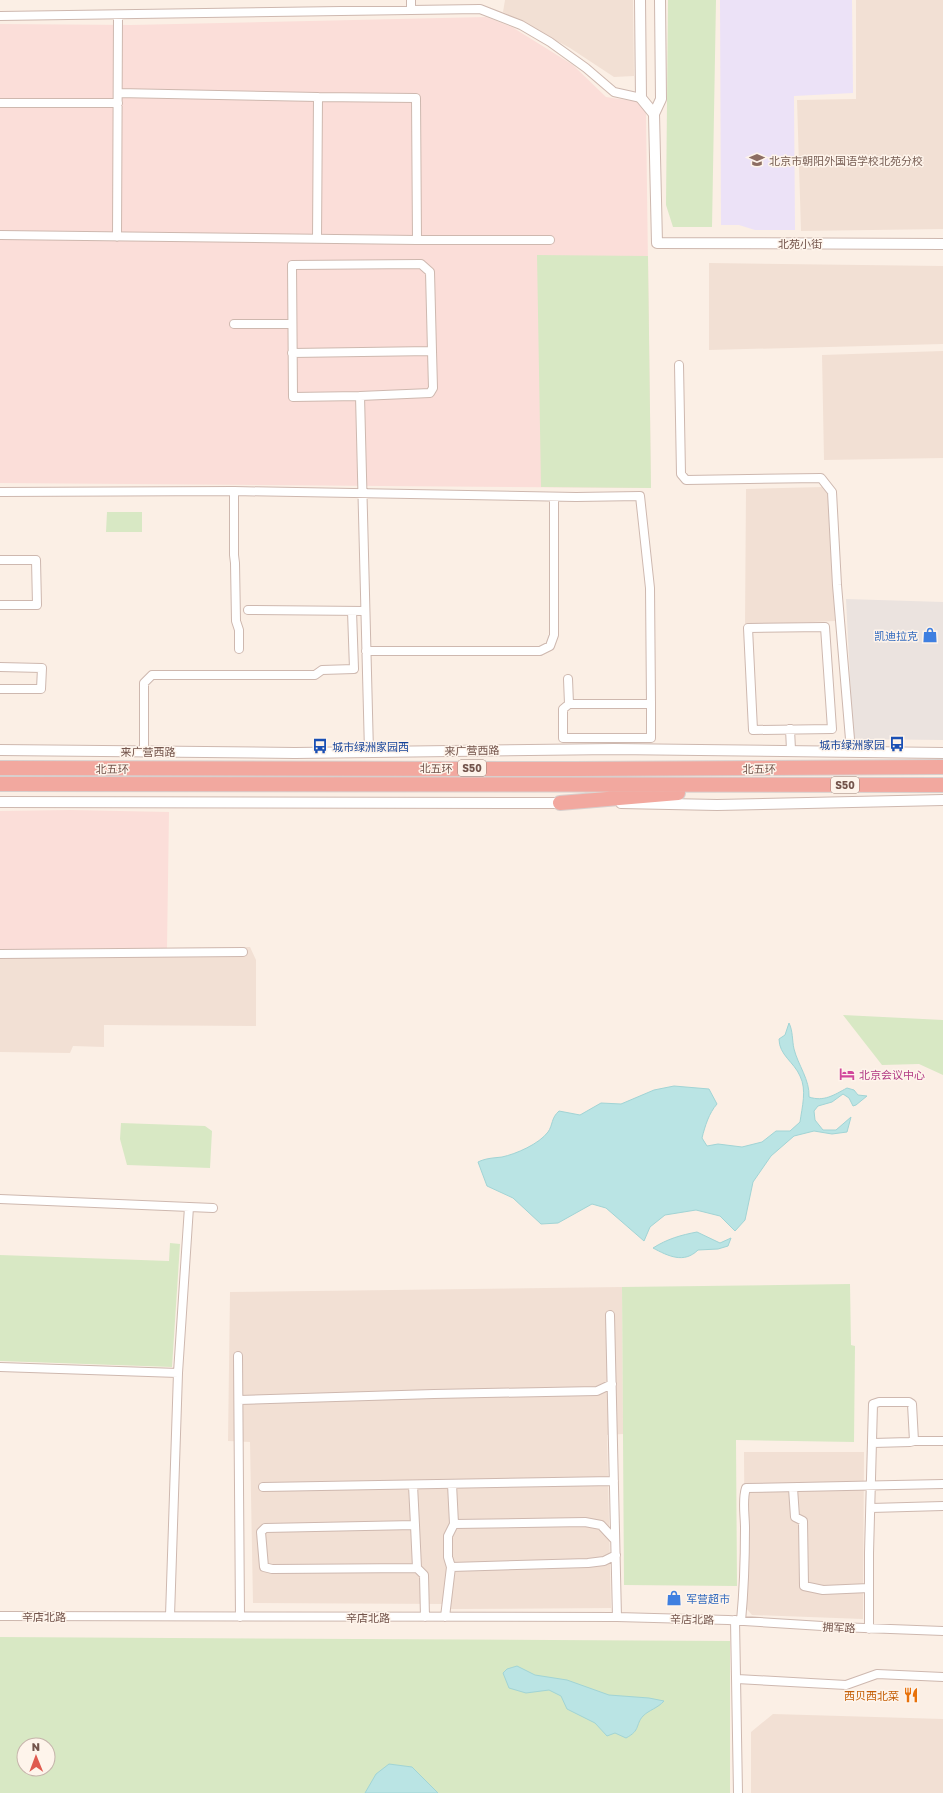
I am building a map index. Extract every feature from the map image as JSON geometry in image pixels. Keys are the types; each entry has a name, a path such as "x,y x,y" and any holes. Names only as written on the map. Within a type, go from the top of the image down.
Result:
{"highway":[{"name":"北五环","path":"0,768 580,769 943,767"},
{"name":"北五环","path":"0,784 943,785"},
{"path":"560,802 656,795 748,785"}],"street":[{"path":"400,0 400,9"},
{"path":"411,0 411,9"},
{"path":"640,0 642,98 654,114 661,99 660,0"},
{"path":"0,16 118,16 400,9 480,9 521,25 550,42 586,68 614,92 642,98"},
{"path":"117,237 118,16"},
{"path":"118,93 416,98 417,240"},
{"path":"318,97 318,239"},
{"path":"0,103 118,103"},
{"name":"北苑小街","path":"654,114 657,243 943,244"},
{"path":"0,235 417,240 550,240"},
{"path":"421,264 430,272 432,351 433,388 430,393 293,397 292,265 421,264"},
{"path":"234,324 292,324"},
{"path":"292,354 432,351"},
{"path":"679,365 681,474 686,480 821,478 832,492 837,585 851,751"},
{"path":"360,396 368,752"},
{"path":"0,492 361,493 554,497 640,496 650,588 651,738 601,744 563,738 563,710 568,704 568,679"},
{"path":"234,492 236,621 239,630 239,649"},
{"path":"366,651 540,651 550,646 554,635 554,497"},
{"path":"0,560 36,560 37,605 0,605"},
{"path":"248,610 365,611"},
{"path":"352,611 354,669"},
{"path":"825,627 832,729 790,729 753,730 748,628 825,627"},
{"path":"0,667 42,668 41,689 0,689"},
{"path":"144,751 144,683 152,676 315,675 322,670 366,669"},
{"path":"568,704 651,704"},
{"path":"790,729 791,750"},
{"name":"来广营西路","path":"0,750 368,752 601,744 943,753"},
{"path":"0,802 560,802 717,805 943,800"},
{"path":"0,954 243,952"},
{"path":"0,1198 213,1208"},
{"path":"170,1616 178,1373 189,1207"},
{"path":"610,1315 617,1617"},
{"path":"238,1356 240,1616"},
{"path":"0,1367 178,1373"},
{"path":"239,1400 434,1394 597,1392 612,1384"},
{"path":"869,1629 870,1485 873,1404 879,1402 909,1402 912,1404 914,1441"},
{"path":"872,1444 914,1441 943,1441"},
{"path":"263,1487 614,1481"},
{"path":"445,1617 451,1567 448,1557 448,1536 454,1524 452,1484"},
{"path":"738,1793 738,1621 744,1586 744,1494 746,1488 943,1484"},
{"path":"413,1485 417,1568 424,1575 425,1617"},
{"path":"793,1488 795,1517 803,1521 804,1586 823,1590 869,1588"},
{"path":"871,1508 943,1506"},
{"path":"454,1524 585,1522 601,1525 615,1540"},
{"path":"415,1525 265,1528 261,1532 264,1567 417,1568"},
{"path":"451,1567 588,1563 604,1561 616,1555"},
{"name":"辛店北路","path":"0,1616 617,1617 738,1621"},
{"name":"拥军路","path":"738,1621 869,1629 943,1631"},
{"path":"737,1679 846,1685 877,1674 943,1677"}],"shaded area":[{"path":"505,0 633,0 634,76 614,77 570,48 503,12"},
{"name":"北京市朝阳外国语学校北苑分校","path":"720,0 852,0 853,93 794,96 795,230 755,230 739,225 721,225"},
{"path":"856,0 943,0 943,229 801,231 797,100 856,99"},
{"path":"486,17 512,27 573,65 606,97 640,102 646,114 651,488 0,483 0,24 131,25"},
{"path":"709,263 943,266 943,344 709,350"},
{"path":"943,351 943,458 824,460 822,355"},
{"path":"823,487 829,497 835,621 745,625 746,489"},
{"path":"846,599 943,602 943,740 853,739"},
{"path":"70,810 169,812 167,948 0,950 0,811"},
{"path":"250,947 256,960 256,1026 104,1025 104,1047 73,1046 70,1053 0,1052 0,950"},
{"path":"622,1287 623,1434 607,1435 611,1608 450,1609 446,1604 253,1603 250,1442 228,1441 230,1292"},
{"path":"744,1452 864,1452 863,1619 752,1615 745,1607"},
{"path":"773,1714 943,1719 943,1793 751,1793 751,1732"}],"green space":[{"path":"668,0 716,0 712,227 673,227 666,205"},
{"path":"537,255 648,256 651,488 541,487"},
{"path":"107,512 142,512 142,532 106,532"},
{"path":"843,1015 943,1020 943,1075 919,1064 882,1065"},
{"path":"121,1123 205,1126 212,1131 210,1168 127,1165 120,1139"},
{"path":"170,1243 180,1244 172,1367 0,1361 0,1255 169,1261"},
{"path":"850,1284 851,1345 855,1346 854,1442 736,1440 737,1586 624,1585 622,1287"},
{"path":"0,1637 730,1641 730,1793 0,1793"}],"water":[{"path":"789,1023 792,1032 794,1049 808,1085 809,1097 819,1099 824,1098 847,1088 854,1090 858,1095 867,1096 853,1106 849,1098 843,1094 832,1102 818,1106 814,1111 815,1120 823,1130 836,1130 851,1117 847,1132 832,1134 814,1131 794,1136 771,1156 753,1182 745,1220 735,1231 720,1216 696,1210 665,1215 650,1227 644,1241 606,1208 592,1204 558,1223 541,1224 513,1198 487,1186 478,1162 508,1156 539,1141 548,1132 555,1116 559,1111 580,1115 601,1103 621,1104 654,1090 674,1086 709,1089 717,1104 706,1124 702,1138 707,1146 718,1144 742,1147 762,1142 776,1131 790,1131 800,1122 804,1093 800,1076 781,1050 779,1039 785,1035"},
{"path":"697,1232 720,1243 731,1238 728,1246 718,1249 698,1250 687,1257 682,1258 664,1254 653,1248 685,1234"},
{"path":"517,1666 535,1675 567,1680 609,1695 649,1698 664,1701 643,1716 636,1730 631,1735 626,1738 615,1733 607,1736 595,1723 567,1709 561,1696 549,1690 526,1693 509,1688 503,1673 507,1669"},
{"path":"389,1764 412,1767 438,1793 365,1793 376,1774"}],"place":[{"name":"北京市朝阳外国语学校北苑分校","path":"757,160"},
{"name":"凯迪拉克","path":"930,635"},
{"name":"城市绿洲家园","path":"897,744"},
{"name":"城市绿洲家园西","path":"320,746"},
{"name":"北京会议中心","path":"847,1074"},
{"name":"军营超市","path":"674,1598"},
{"name":"西贝西北菜","path":"911,1695"}]}
